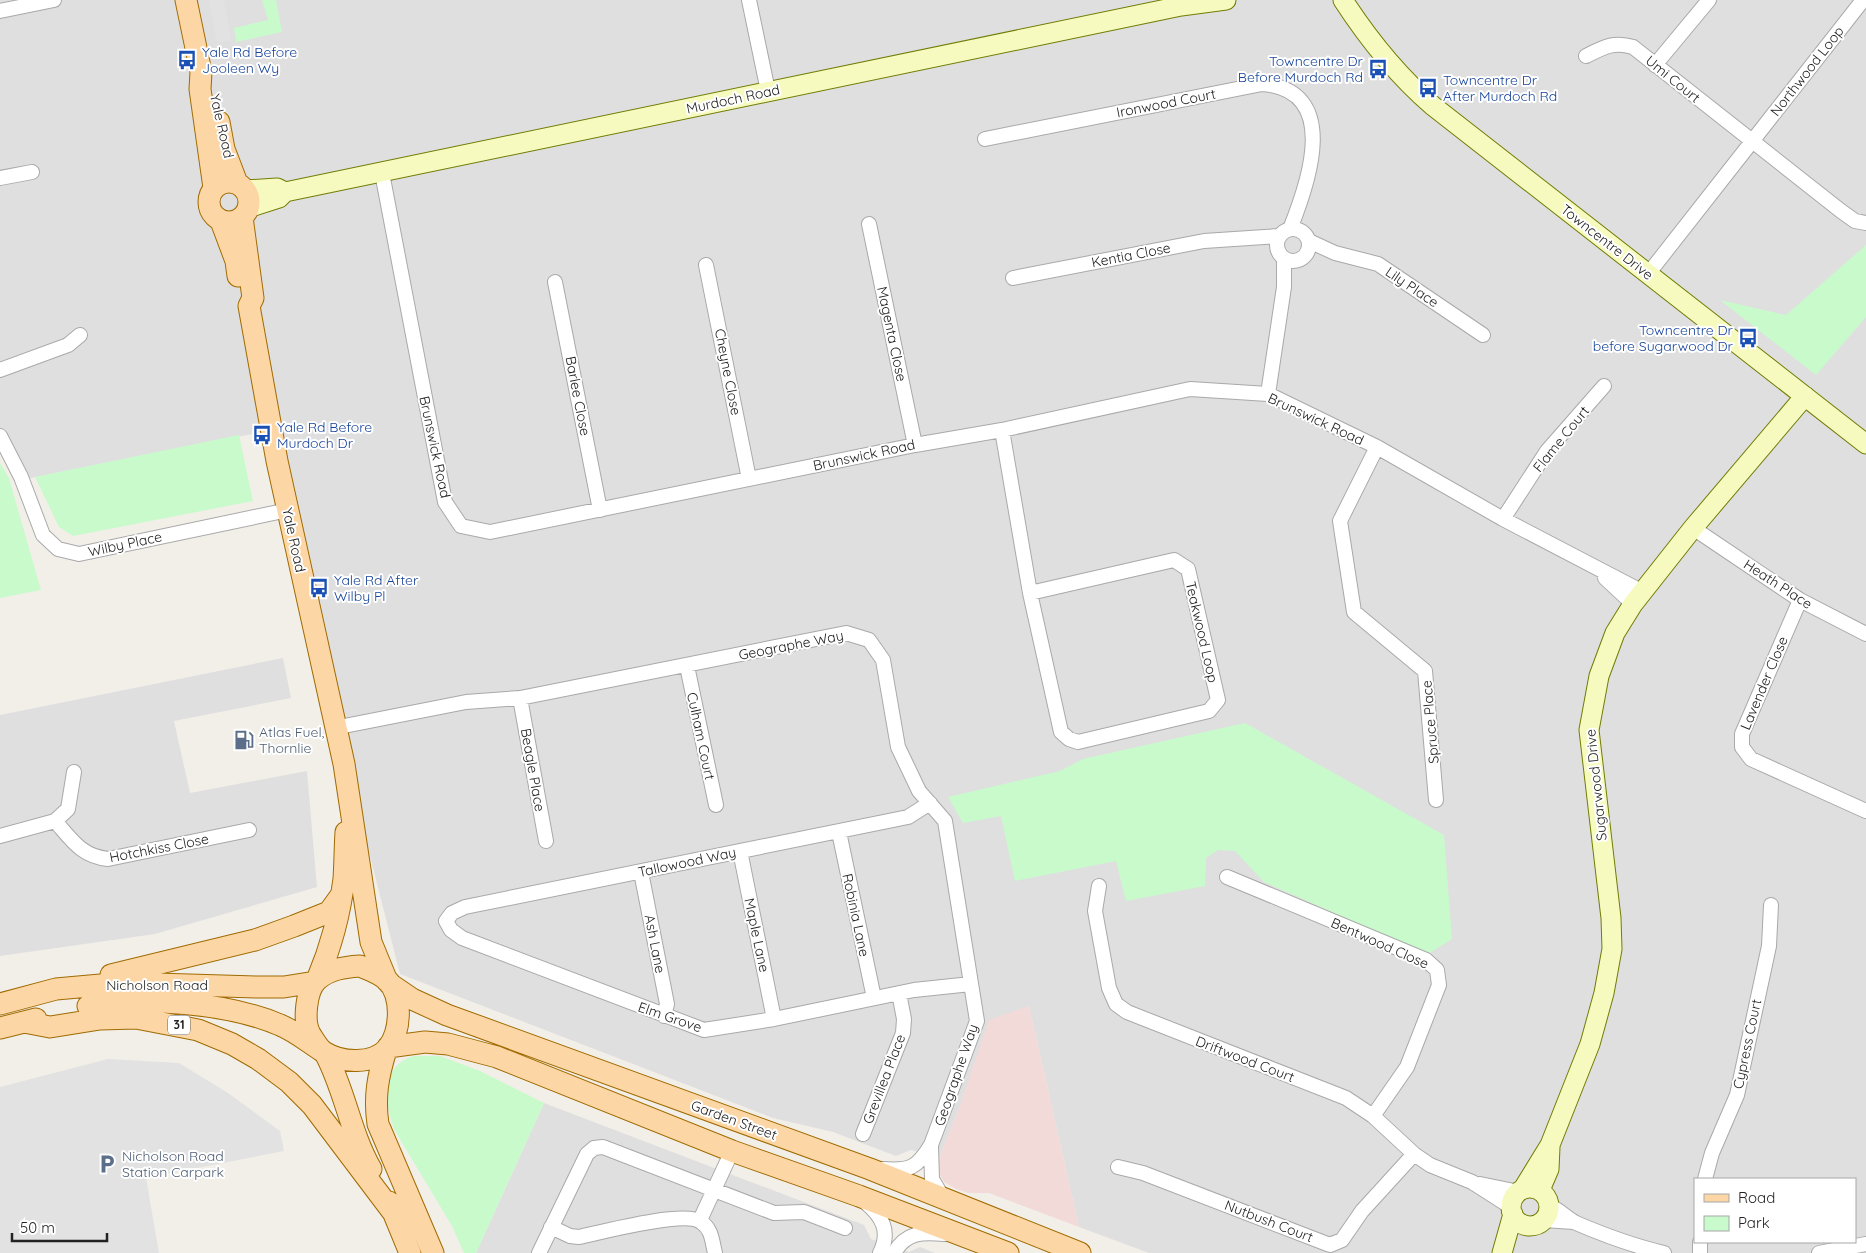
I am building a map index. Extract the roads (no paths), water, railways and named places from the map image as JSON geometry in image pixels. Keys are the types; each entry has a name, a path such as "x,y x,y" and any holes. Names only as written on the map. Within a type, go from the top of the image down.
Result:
{"main road":[{"name":"Yale Road","path":"186,0 202,72 200,89 214,188"},
{"name":"Yale Road","path":"202,72 212,85 224,148 243,199 253,298 249,306"},
{"path":"224,182 243,199 232,222 221,221 213,215 209,206 209,196 214,188 224,182"},
{"name":"Yale Road","path":"221,221 236,262 243,299 249,306 288,510 350,802 371,942 389,982"},
{"name":"Yale Road","path":"316,981 333,938 342,894 350,802"},
{"path":"56,989 254,940 329,912 342,894"},
{"path":"316,981 334,970 360,966 375,971 389,982 397,1000 399,1016 396,1032 387,1049 376,1085 378,1124 413,1202 433,1253"},
{"name":"Nicholson Road","path":"0,1004 56,989 123,983 284,986 316,981"},
{"name":"31","path":"316,981 306,1006 308,1030 334,1070 364,1156 395,1215 410,1253"},
{"name":"Garden Street","path":"389,982 431,1009 870,1168 1080,1253"},
{"name":"Nicholson Road","path":"0,1028 90,1006 124,1003 182,1004 246,1014 280,1025 324,1052"},
{"name":"31","path":"24,1022 50,1027 100,1019 136,1018 198,1030 232,1044 258,1059 289,1082 312,1105 395,1215"},
{"name":"Garden Street","path":"387,1049 425,1042 470,1048 732,1151 859,1196 1008,1253"},
{"name":"31","path":"324,1052 339,1059 355,1061 371,1058 387,1049"},
{"path":"610,1074 612,1085 619,1092 676,1115 706,1140"},
{"path":"413,1202 430,1221 442,1253"}],"street":[{"path":"0,11 54,0"},
{"path":"749,0 768,91"},
{"name":"Murdoch Road","path":"1181,6 1199,0"},
{"name":"Murdoch Road","path":"243,199 277,188 285,192 382,173 1181,6 1226,0"},
{"name":"Towncentre Drive","path":"1343,0 1382,56 1405,82 1426,100 1866,444"},
{"name":"Towncentre Drive","path":"1358,0 1361,26"},
{"path":"1656,65 1709,0"},
{"name":"Northwood Loop","path":"1648,274 1863,0"},
{"name":"Umi Court","path":"1586,56 1608,45 1621,43 1633,47 1752,142"},
{"name":"Ironwood Court","path":"985,139 1262,84 1276,85 1289,90 1305,105 1313,123 1313,147 1302,200 1298,242 1284,287 1268,394"},
{"path":"1752,142 1855,221 1866,222"},
{"path":"0,178 32,172"},
{"name":"Brunswick Road","path":"382,173 445,502 461,526 490,532 915,444 1002,430 1190,389 1268,394 1377,447 1504,519 1589,564 1638,598"},
{"name":"Magenta Close","path":"869,224 915,444"},
{"name":"Kentia Close","path":"1250,238 1281,255"},
{"name":"Kentia Close","path":"1013,278 1204,241 1250,238 1298,242"},
{"path":"1281,255 1298,242"},
{"name":"Ironwood Court","path":"1284,287 1281,255 1298,242"},
{"name":"Lily Place","path":"1298,242 1378,264 1483,336"},
{"name":"Cheyne Close","path":"706,264 749,479"},
{"name":"Barlee Close","path":"555,282 600,510"},
{"path":"0,370 68,345 80,335"},
{"name":"Flame Court","path":"1504,519 1547,451 1604,386"},
{"name":"Sugarwood Drive","path":"1502,1253 1521,1198 1550,1145 1590,1044 1604,993 1612,949 1611,918 1589,730 1598,676 1616,634 1638,598 1693,528 1805,396"},
{"name":"Teakwood Loop","path":"1002,430 1030,593 1061,732 1078,742 1209,711 1218,700 1188,569 1174,560 1030,593"},
{"name":"Wilby Place","path":"0,436 21,477 43,535 58,549 79,554 288,510"},
{"name":"Spruce Place","path":"1377,447 1340,521 1354,612 1425,670 1436,800"},
{"name":"Heath Place","path":"1693,528 1800,600 1866,634"},
{"name":"Lavender Close","path":"1800,600 1742,734 1742,747 1752,759 1866,811"},
{"name":"Geographe Way","path":"334,728 466,702 520,698 846,633 869,640 883,660 898,746 919,791 944,821 977,1021 931,1145 923,1158 907,1170 870,1168"},
{"name":"Culham Court","path":"687,666 716,806"},
{"name":"Beagle Place","path":"520,698 546,841"},
{"path":"0,836 54,821 68,809 74,772"},
{"name":"Tallowood Way","path":"446,921 452,913 465,907 908,817 930,804"},
{"name":"Hotchkiss Close","path":"54,821 85,853 95,858 108,859 249,830"},
{"name":"Robinia Lane","path":"839,832 874,998"},
{"name":"Maple Lane","path":"740,851 774,1019"},
{"name":"Ash Lane","path":"640,872 667,1004 664,1016"},
{"name":"Bentwood Close","path":"1228,877 1426,960 1437,970 1439,985 1407,1067 1373,1116"},
{"name":"Driftwood Court","path":"1099,886 1095,911 1109,988 1116,1004 1127,1012 1346,1098 1373,1116 1414,1154 1430,1164 1472,1182 1521,1198"},
{"name":"Cypress Court","path":"1705,1178 1712,1153 1737,1095 1768,946 1771,905"},
{"name":"Elm Grove","path":"446,921 451,930 462,938 704,1030 774,1019 899,993 971,984"},
{"name":"Grevillea Place","path":"863,1134 904,1033 904,1019 899,993"},
{"name":"Geographe Way","path":"931,1145 932,1179 943,1198"},
{"path":"539,1253 587,1154 594,1148 603,1147 774,1213 804,1212 845,1228"},
{"path":"700,1220 732,1151"},
{"name":"Nutbush Court","path":"1118,1167 1143,1173 1330,1245 1342,1240 1362,1211 1414,1154"},
{"path":"1513,1253 1542,1217 1545,1194 1521,1198 1521,1223 1542,1217 1558,1209 1574,1222 1643,1251 1664,1253"},
{"path":"859,1196 880,1216 884,1225 884,1240 880,1253"},
{"path":"551,1227 573,1237 672,1218 693,1218 700,1220 710,1233 715,1253"},
{"path":"894,1253 901,1242 912,1235 955,1232"},
{"path":"1820,1253 1866,1244"}],"place":[{"name":"Yale Rd Before Jooleen Wy","path":"187,60"},
{"name":"Towncentre Dr Before Murdoch Rd","path":"1378,69"},
{"name":"Towncentre Dr After Murdoch Rd","path":"1428,88"},
{"name":"Towncentre Dr before Sugarwood Dr","path":"1748,338"},
{"name":"Yale Rd Before Murdoch Dr","path":"262,435"},
{"name":"Yale Rd After Wilby Pl","path":"319,588"},
{"name":"Atlas Fuel, Thornlie","path":"244,740"},
{"name":"Nicholson Road Station Carpark","path":"107,1164"}]}
